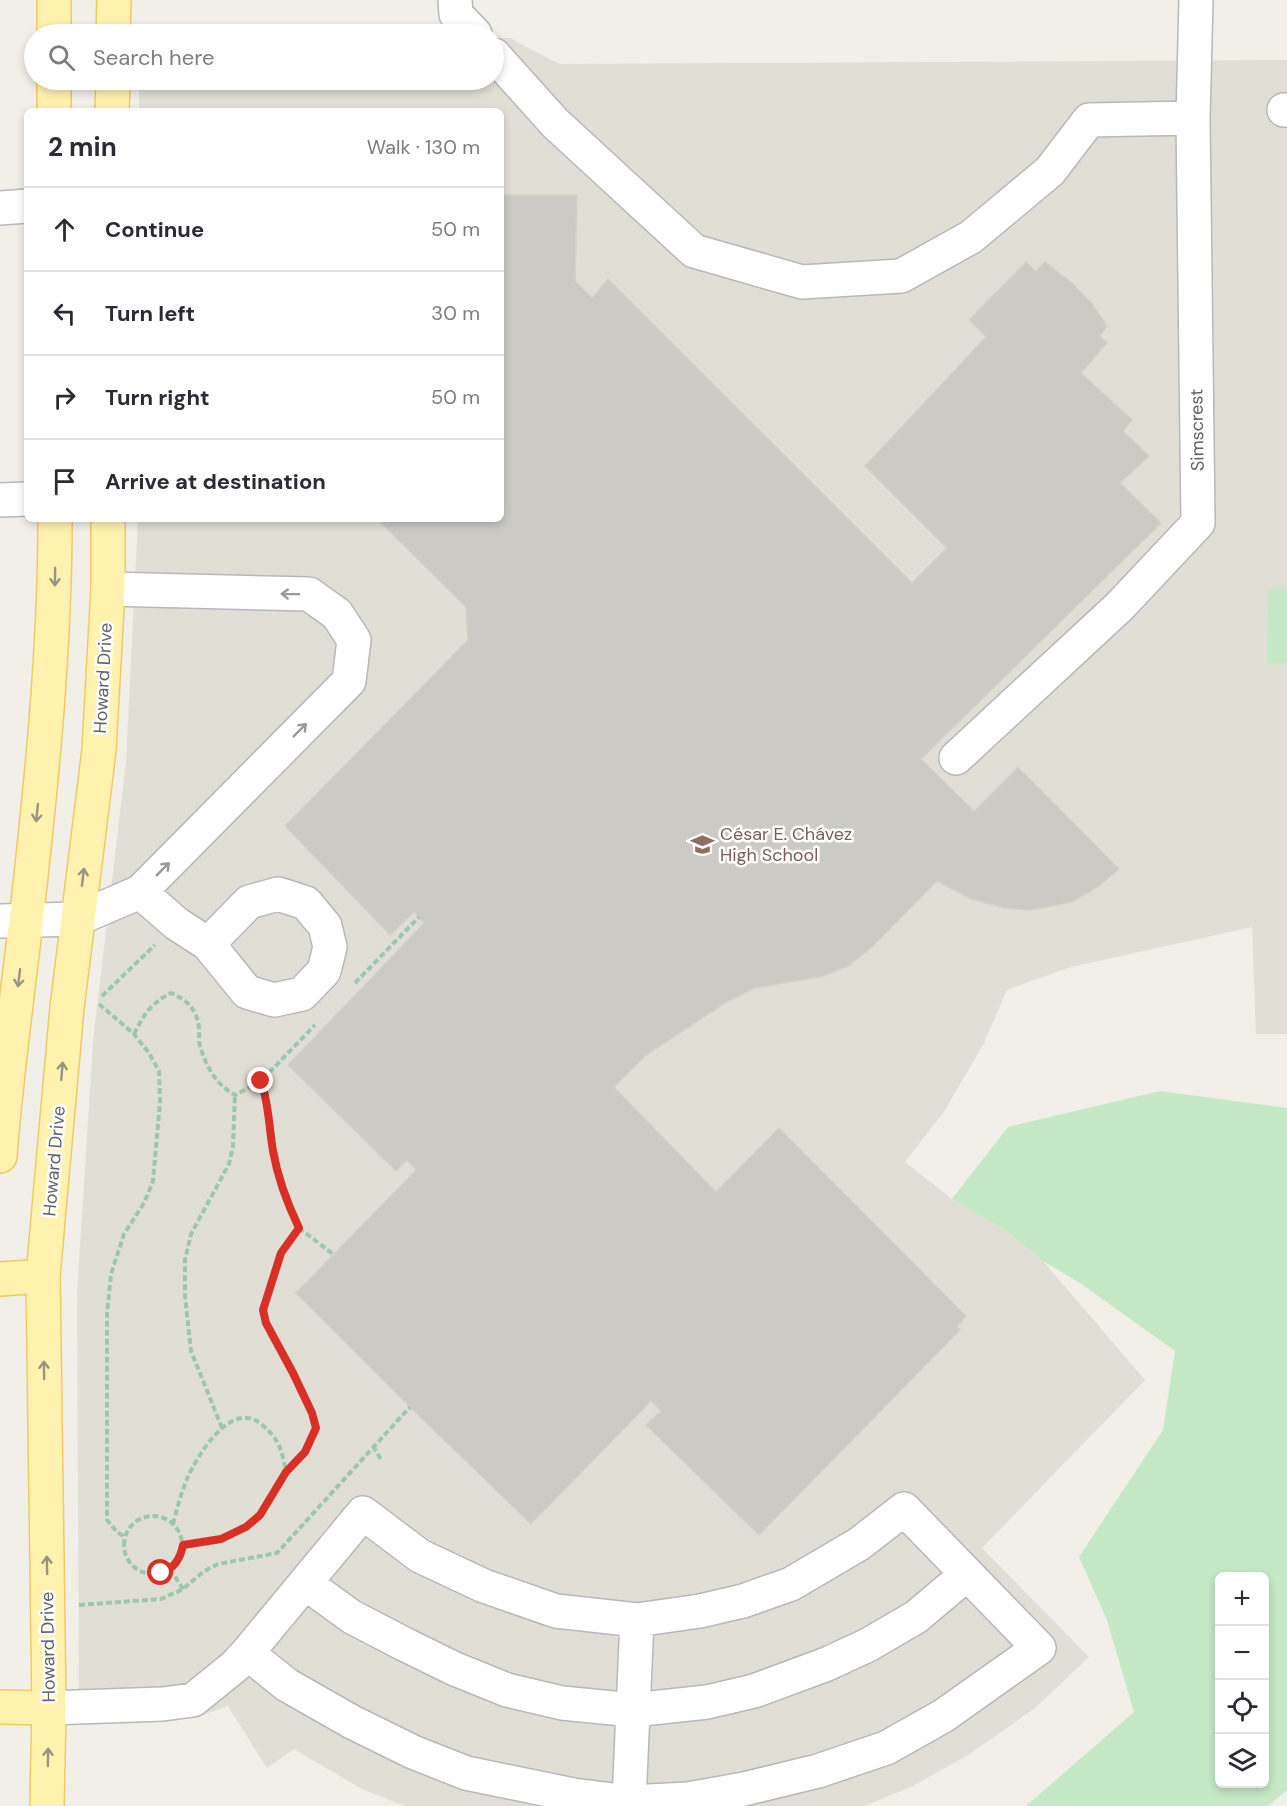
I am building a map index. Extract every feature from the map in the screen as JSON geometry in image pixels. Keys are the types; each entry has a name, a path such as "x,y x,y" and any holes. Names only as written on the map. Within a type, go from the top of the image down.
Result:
{"main road":[{"path":"54,0 54,24"},
{"path":"113,24 114,0"},
{"path":"54,90 54,108"},
{"path":"112,108 113,90"},
{"path":"0,1155 13,921 49,684 55,585 55,522"},
{"name":"Howard Drive","path":"47,1806 49,1708 43,1276 77,919 99,750 108,589 108,522"},
{"path":"0,1279 43,1276"},
{"path":"0,1707 49,1708"}],"street":[{"path":"455,0 456,14 465,24"},
{"name":"Simscrest","path":"956,758 1120,606 1198,523 1193,118 1196,0"},
{"path":"504,67 555,123 694,251 802,282 901,276 971,237 1050,171 1089,120 1193,118"},
{"path":"0,208 24,206"},
{"path":"0,500 24,499"},
{"path":"13,921 77,919 140,892 349,681 354,640 337,614 309,594 108,589"},
{"path":"140,892 177,924 208,944"},
{"path":"49,1708 163,1704 193,1700 235,1666 247,1653 363,1513 420,1556 484,1586 556,1611 637,1620 743,1601 791,1584 859,1544 904,1509 1039,1648 943,1716 886,1748 818,1771 744,1789 688,1799 629,1802 517,1785 466,1773 445,1765 412,1752 352,1722 287,1684 247,1653"},
{"path":"305,1583 352,1617 393,1639 455,1669 507,1690 562,1703 633,1710 726,1698 754,1691 827,1664 868,1645 916,1617 967,1574"},
{"path":"629,1802 637,1620"}],"path":[{"path":"125,1538 107,1520 107,1314 111,1274 124,1234 144,1203 153,1181 160,1102 159,1071 134,1034 96,1002 177,924"},
{"path":"261,1081 267,1097 274,1155 285,1200 299,1228 333,1254"},
{"path":"222,1428 191,1351 185,1296 185,1260 191,1234 229,1164 233,1146 235,1095"},
{"path":"183,1545 221,1539 246,1527 260,1515 286,1472 305,1452 316,1428 312,1413 293,1373 266,1323 263,1310 281,1253 299,1228"},
{"path":"47,1608 160,1599 183,1589 203,1572 218,1564 276,1553 410,1407"},
{"path":"173,1524 188,1478 212,1440 228,1423 241,1417 257,1420 275,1435 286,1472"},
{"path":"373,1446 382,1461"},
{"path":"155,1516 173,1524 182,1538 183,1545 177,1563 161,1573 150,1574 132,1566 127,1558 125,1538 136,1522 155,1516"},
{"path":"170,1569 183,1589"}],"shaded area":[{"name":"César E. Chávez High School","path":"504,38 510,38 559,64 1287,60 1287,1034 1256,1034 1252,927 1071,967 1007,990 983,1045 943,1113 905,1162 952,1199 1007,1231 1043,1261 1145,1380 982,1548 1089,1657 1034,1709 968,1755 911,1787 864,1806 405,1806 362,1789 294,1749 267,1768 228,1706 200,1716 168,1720 79,1720 77,1295 93,1041 126,762 138,522 504,522 504,108 139,108 139,90 504,90"}],"green space":[{"path":"1268,589 1287,589 1287,663 1267,663"},
{"path":"1160,1091 1287,1108 1287,1790 1268,1806 1026,1806 1134,1712 1107,1620 1079,1557 1163,1430 1175,1351 1080,1283 1043,1261 1007,1231 952,1199 1008,1127"}],"building":[{"path":"504,195 577,195 575,281 592,298 608,279 912,583 947,548 865,466 986,337 969,320 1026,262 1036,271 1045,262 1072,283 1093,305 1107,326 1100,336 1107,343 1081,373 1132,420 1123,431 1149,456 1120,483 1161,523 921,759 974,811 1018,767 1119,869 1099,886 1072,902 1031,910 1004,908 971,899 937,881 872,947 848,966 824,976 755,988 725,1003 646,1055 614,1087 716,1192 779,1128 966,1316 957,1327 960,1330 759,1535 646,1425 661,1411 651,1401 531,1524 296,1293 416,1170 407,1160 396,1171 288,1065 424,923 414,912 390,935 285,826 468,640 466,607 380,522 504,522"}],"place":[{"name":"César E. Chávez High School","path":"702,844"}],"route":[{"path":"161,1573 177,1563 183,1545 221,1539 246,1527 260,1515 286,1472 305,1452 316,1428 312,1413 293,1373 266,1323 263,1310 281,1253 299,1228 285,1200 274,1155 267,1097 261,1081"}]}
